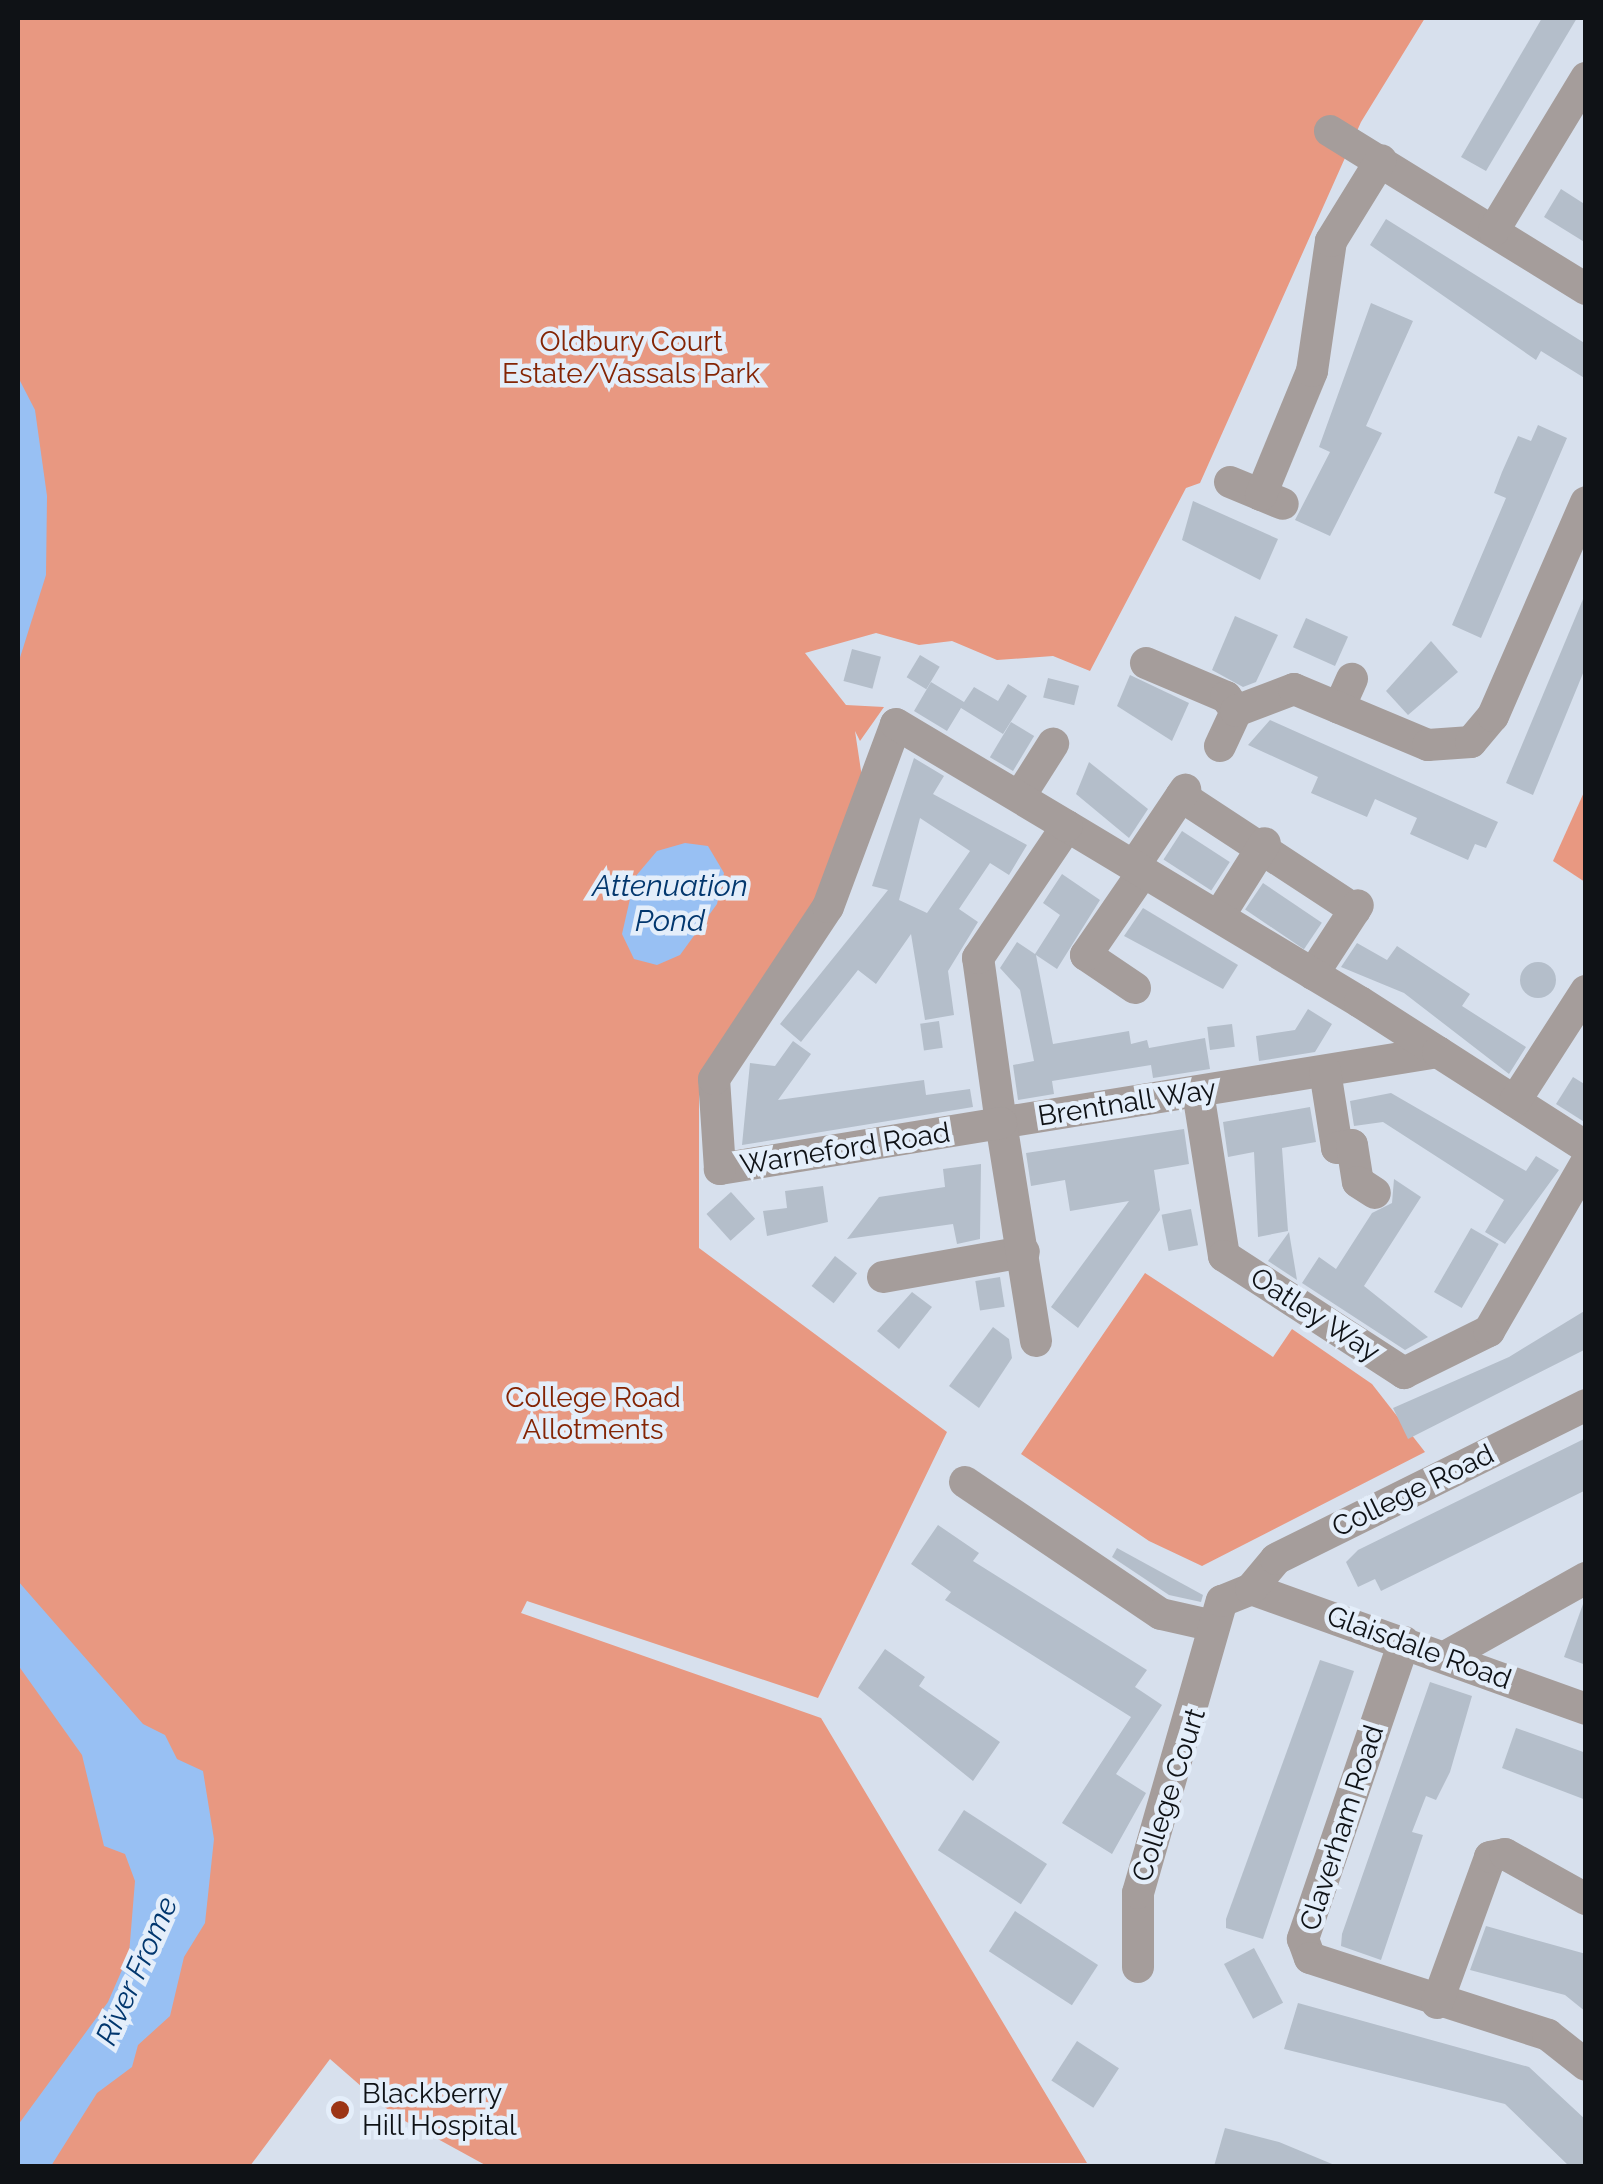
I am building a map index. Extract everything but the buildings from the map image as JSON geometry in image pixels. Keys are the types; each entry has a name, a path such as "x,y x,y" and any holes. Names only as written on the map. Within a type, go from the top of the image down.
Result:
{"street":[{"path":"1494,230 1586,78"},
{"path":"1330,130 1586,289"},
{"path":"1230,482 1272,500 1312,371 1331,241 1381,160"},
{"path":"1220,746 1236,711 1294,688 1345,694 1428,745 1477,738 1586,502"},
{"path":"1146,664 1226,697 1236,711"},
{"name":"Warneford Road","path":"1001,1123 720,1169 714,1079 828,907 896,724 1067,826"},
{"path":"1020,796 1053,744"},
{"path":"1135,988 1086,955 1183,793 1356,907 1313,974"},
{"path":"1067,826 1360,1002 1586,1147"},
{"name":"Brentnall Way","path":"1067,826 978,958 1001,1123 1438,1052"},
{"path":"1218,916 1264,846"},
{"path":"1515,1101 1585,995"},
{"path":"1325,1071 1337,1148 1352,1146 1358,1182 1375,1193"},
{"name":"Oatley Way","path":"1198,1092 1224,1256 1404,1373 1489,1331 1586,1163"},
{"path":"1001,1123 1036,1341"},
{"path":"883,1277 1024,1252"},
{"name":"College Road","path":"1251,1589 1276,1559 1586,1406"},
{"path":"965,1482 1162,1614 1210,1625 1222,1601 1251,1589"},
{"path":"1445,1657 1586,1578"},
{"name":"Glaisdale Road","path":"1251,1589 1586,1709"},
{"name":"College Court","path":"1138,1968 1138,1893 1212,1658 1210,1625"},
{"name":"Claverham Road","path":"1404,1642 1303,1939 1326,1970 1548,2035 1586,2065"},
{"path":"1437,2003 1490,1857 1505,1854 1586,1898"}],"green space":[{"path":"18,18 1425,18 1361,122 1200,483 1186,488 1090,671 1053,656 997,660 952,641 919,645 876,633 805,653 846,705 884,707 860,741 855,731 863,784 814,903 699,1076 699,1248 947,1432 818,1698 527,1601 521,1613 821,1718 1087,2163 487,2166 394,2115 330,2059 250,2166 18,2166"},
{"path":"1585,790 1585,882 1553,861"},
{"path":"1145,1273 1273,1357 1292,1329 1372,1384 1425,1452 1202,1566 1149,1541 1021,1454"}],"water":[{"path":"18,377 35,410 47,496 46,575 18,664"},
{"name":"Attenuation Pond","path":"685,843 708,846 724,873 717,904 680,955 657,965 634,959 622,934 635,877 657,851"},
{"name":"River Frome","path":"18,1581 143,1724 165,1735 177,1759 203,1771 214,1839 205,1923 184,1957 170,2016 138,2045 132,2067 97,2093 51,2166 18,2166 18,2125 108,2002 129,1954 135,1881 125,1854 104,1846 82,1755 18,1665"}],"place":[{"name":"Blackberry Hill Hospital","path":"340,2110"}],"park label":[{"name":"Oldbury Court Estate/Vassals Park","path":"631,358"},
{"name":"College Road Allotments","path":"593,1414"}]}
